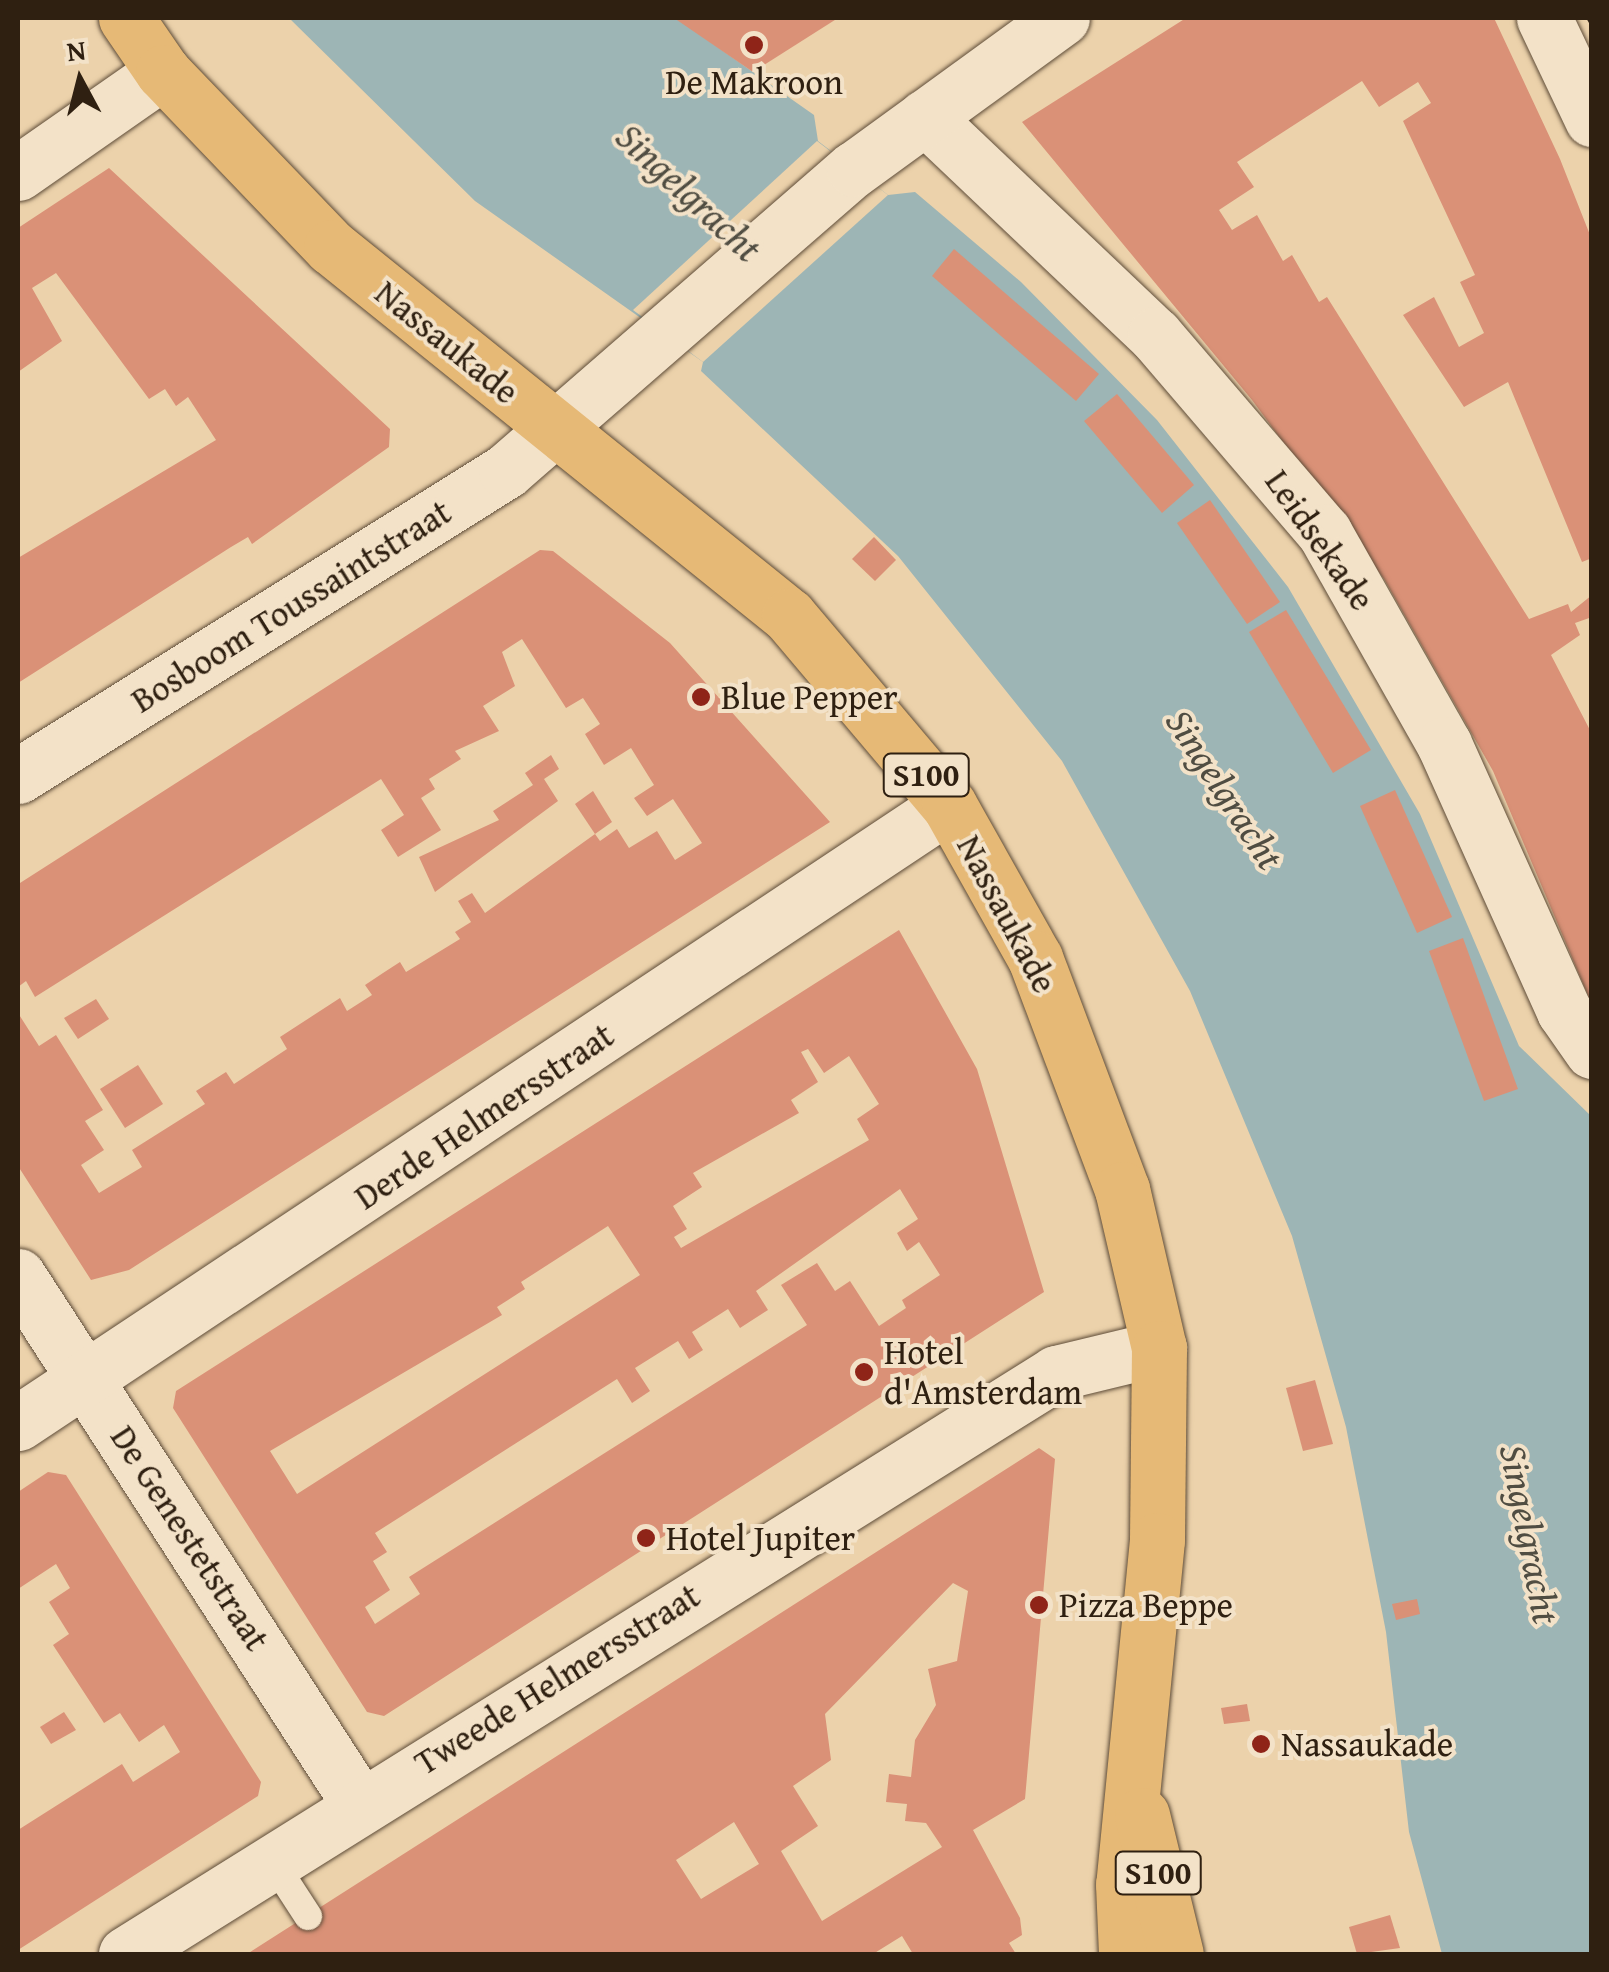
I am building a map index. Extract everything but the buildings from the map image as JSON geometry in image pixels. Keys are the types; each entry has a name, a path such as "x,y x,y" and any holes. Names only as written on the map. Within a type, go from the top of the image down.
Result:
{"main road":[{"name":"Nassaukade","path":"145,46 345,260 789,616 949,805 1064,1027 1122,1189 1159,1348 1156,1540 1126,1954"},
{"name":"Nassaukade","path":"1136,1793 1176,1954"}],"street":[{"name":"Bosboom Toussaintstraat","path":"18,776 560,431 854,168 1062,18"},
{"path":"1544,18 1592,119"},
{"path":"18,173 145,46"},
{"name":"Leidsekade","path":"924,117 1155,335 1324,532 1444,744 1564,1011 1592,1051"},
{"name":"Derde Helmersstraat","path":"18,1422 89,1380 949,805"},
{"name":"De Genestetstraat","path":"18,1276 89,1380 358,1802"},
{"name":"Tweede Helmersstraat","path":"126,1954 358,1802 1056,1373 1159,1348"}],"lane":[{"path":"271,1859 308,1916"}],"water":[{"name":"Singelgracht","path":"289,18 676,18 814,115 818,141 888,195 915,192 1021,282 1157,420 1288,587 1420,814 1519,1046 1591,1116 1591,1954 1442,1954 1409,1832 1386,1632 1346,1427 1292,1236 1190,991 1062,761 898,556 701,371 703,362 475,201"}],"pier":[{"path":"817,141 888,195 703,362 633,310"}],"tram line":[{"path":"1588,18 1592,25"}],"place":[{"name":"De Makroon","path":"754,45"},
{"name":"Blue Pepper","path":"701,697"},
{"name":"Hotel d'Amsterdam","path":"864,1372"},
{"name":"Hotel Jupiter","path":"646,1538"},
{"name":"Pizza Beppe","path":"1039,1605"},
{"name":"Nassaukade","path":"1261,1744"}]}
